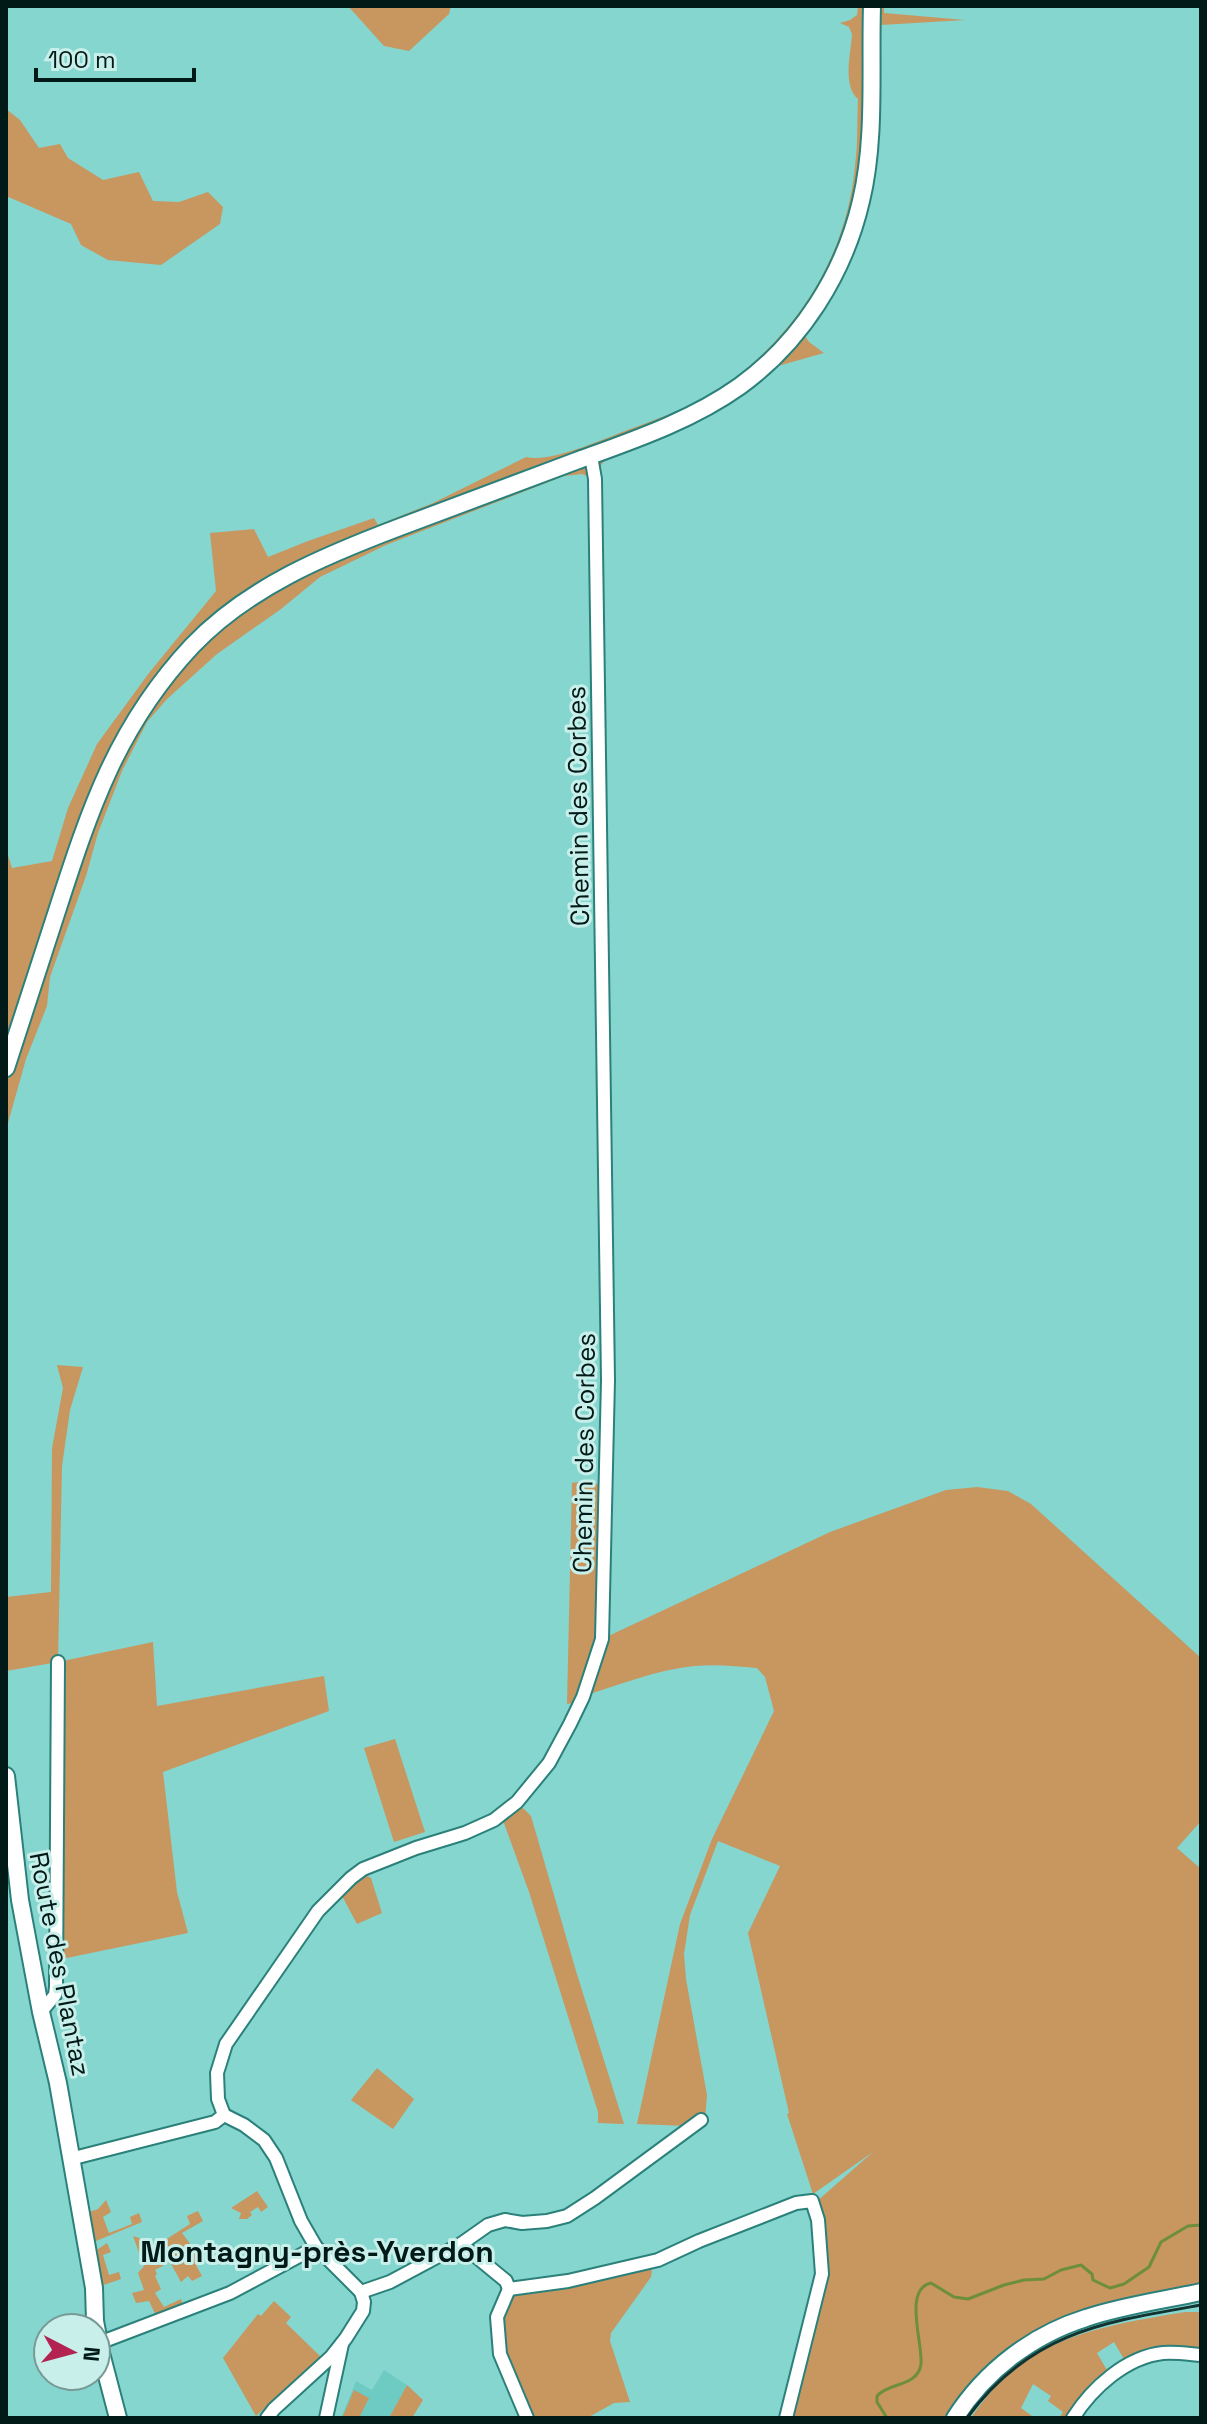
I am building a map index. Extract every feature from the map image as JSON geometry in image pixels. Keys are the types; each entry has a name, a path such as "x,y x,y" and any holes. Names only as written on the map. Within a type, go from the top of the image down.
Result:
{"main road":[{"path":"6,1068 88,819 110,764 149,697 194,643 228,613 325,557 681,419 740,386 779,352 800,328 820,300 841,261 862,197 868,147 872,6"},
{"name":"Route des Plantaz","path":"6,1776 20,1900 58,2083 96,2312"},
{"path":"955,2418 983,2382 1035,2340 1086,2317 1201,2292"},
{"name":"Route des Plantaz","path":"111,2392 118,2418"}],"street":[{"name":"Chemin des Corbes","path":"224,2115 218,2099 217,2073 226,2044 318,1911 363,1869 465,1833 494,1820 517,1802 549,1763 570,1724 583,1697 602,1639 608,1380 595,479 591,456"},
{"path":"41,2012 55,1995 56,1987 58,1662"},
{"path":"70,2159 215,2122 224,2115 264,2140 276,2158 301,2221 316,2247 361,2292 364,2302 363,2311 331,2357 267,2418"},
{"path":"361,2292 390,2282 461,2244 488,2225 505,2220 522,2223 567,2216 701,2120"},
{"path":"509,2289 568,2281 658,2260 796,2203 812,2201 818,2220 822,2262 820,2284 786,2418"},
{"path":"461,2244 506,2281 509,2289 497,2317 499,2343 509,2378 527,2418"},
{"path":"112,2338 244,2287 316,2247"},
{"path":"326,2418 343,2341"},
{"path":"1073,2418 1083,2402 1126,2364 1162,2353 1201,2355"}],"shaded area":[{"path":"348,6 451,6 449,14 409,51 384,46"},
{"path":"858,6 884,6 884,13 965,20 881,25 874,170 864,220 848,262 805,336 824,353 778,366 745,391 610,455 600,466 595,479 582,474 564,476 386,545 320,577 217,654 167,699 147,722 122,771 98,833 50,977 47,1006 26,1059 6,1130 6,849 12,868 52,861 68,808 97,744 149,673 216,591 210,533 254,529 268,557 374,518 378,525 433,503 526,457 548,457 576,450 668,415 710,395 735,378 781,335 800,311 817,285 842,228 855,166 858,99 849,78 852,34 849,27 840,23 857,15"},
{"path":"6,109 20,120 39,148 60,144 68,158 103,180 139,172 153,201 179,202 208,192 223,207 220,224 161,265 108,260 81,245 71,224 6,196"},
{"path":"57,1365 83,1367 70,1410 62,1466 58,1662 6,1671 6,1597 51,1592 52,1448 63,1388"},
{"path":"588,1480 599,1485 606,1480 602,1639 830,1532 946,1490 977,1487 1008,1491 1031,1504 1201,1658 1201,1821 1177,1848 1201,1869 1201,2291 1035,2339 954,2418 791,2418 825,2285 816,2202 873,2152 813,2194 787,2114 748,1933 780,1866 718,1841 690,1915 684,1954 707,2095 705,2119 687,2126 637,2124 680,1924 712,1839 774,1711 765,1677 757,1668 718,1665 652,1674 567,1704 572,1483"},
{"path":"153,1642 157,1706 324,1676 329,1711 163,1772 177,1892 188,1933 57,1960 58,1662"},
{"path":"395,1739 425,1832 394,1842 364,1748"},
{"path":"517,1802 531,1816 624,2124 598,2123 598,2112 529,1892 501,1815"},
{"path":"365,1875 371,1878 382,1913 357,1924 341,1894"},
{"path":"377,2068 414,2099 393,2129 351,2100"},
{"path":"257,2191 268,2207 261,2212 258,2207 250,2212 252,2215 247,2219 239,2219 241,2213 231,2208"},
{"path":"106,2200 111,2212 103,2217 109,2233 132,2224 130,2217 139,2213 142,2222 92,2240 86,2213 98,2209"},
{"path":"198,2211 203,2221 182,2233 203,2261 196,2265 202,2276 192,2281 188,2276 181,2282 170,2262 155,2270 161,2289 155,2293 164,2307 181,2299 183,2306 157,2318 149,2301 136,2303 132,2293 144,2290 138,2273 144,2266 133,2236 145,2240 151,2249 190,2224 187,2216"},
{"path":"107,2243 111,2252 103,2255 109,2275 119,2272 121,2279 98,2287 95,2251"},
{"path":"649,2267 651,2277 611,2333 610,2341 630,2402 614,2403 587,2418 528,2418 498,2332 507,2294"},
{"path":"274,2301 291,2317 286,2323 322,2358 256,2416 223,2358 258,2314 261,2316"},
{"path":"1185,2312 1201,2312 1201,2350 1125,2361 1114,2342 1097,2353 1108,2372 1079,2399 1066,2418 1060,2417 1063,2412 1048,2401 1051,2396 1033,2384 1021,2408 1031,2418 971,2418 992,2391 1015,2369 1065,2340 1122,2324"},
{"path":"384,2370 407,2385 389,2418 341,2418 356,2381 372,2390"},
{"path":"407,2385 423,2400 412,2418 389,2418"},
{"path":"354,2390 369,2398 359,2418 342,2418"}],"waterway":[{"path":"887,2418 877,2402 877,2396 915,2377 921,2364 916,2306 923,2287 931,2283 954,2297 968,2299 1004,2285 1044,2279 1061,2270 1081,2265 1092,2274 1093,2280 1110,2288 1124,2284 1149,2267 1161,2242 1188,2226 1201,2225"}],"railway":[{"path":"967,2418 991,2389 1016,2366 1043,2349 1101,2326 1201,2305"}],"district":[{"name":"Montagny-près-Yverdon","path":"317,2252"}]}
